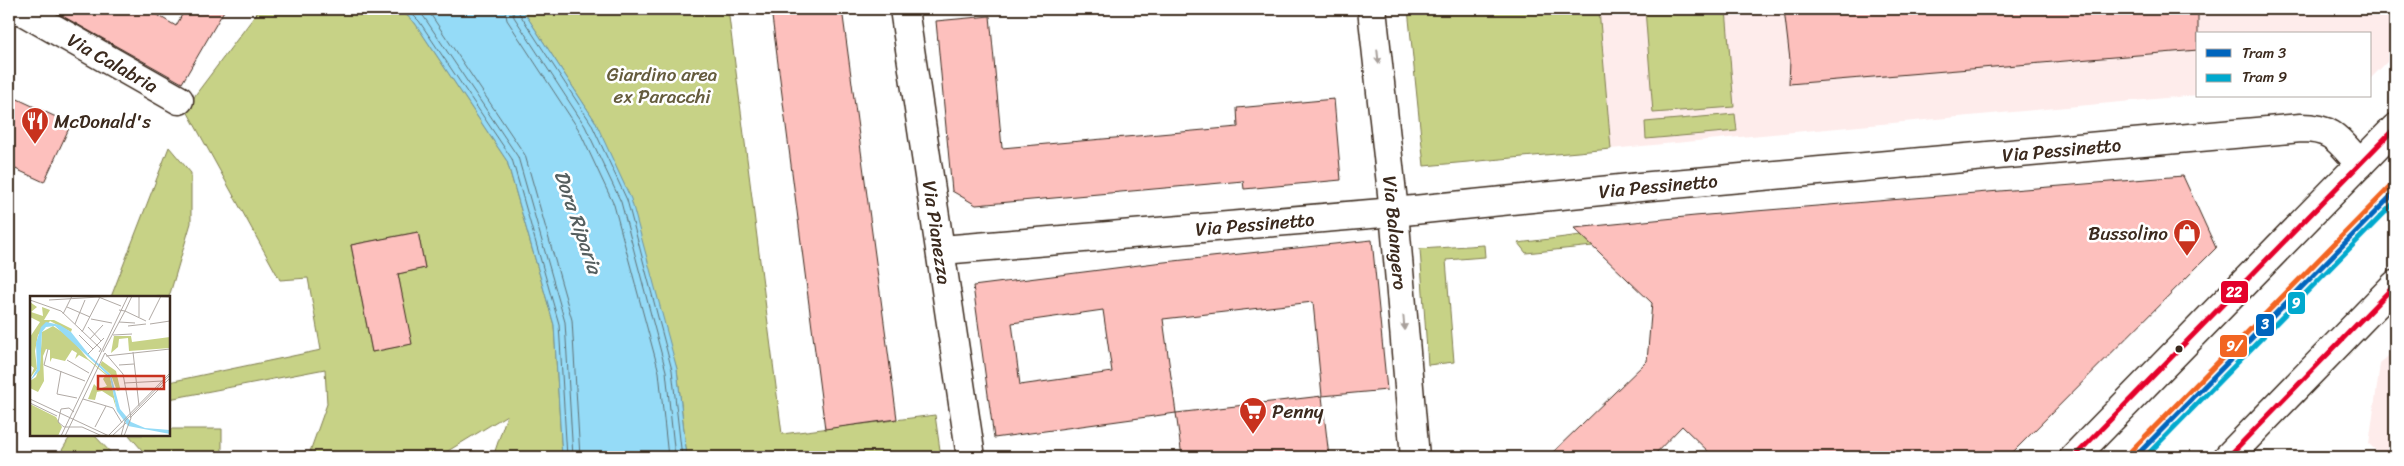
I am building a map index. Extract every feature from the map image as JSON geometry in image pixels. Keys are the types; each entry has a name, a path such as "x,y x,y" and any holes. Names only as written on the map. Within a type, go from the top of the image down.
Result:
{"street":[{"name":"Via Calabria","path":"19,9 180,100"},
{"name":"Via Pianezza","path":"904,9 942,250 971,457"},
{"name":"Via Balangero","path":"1372,9 1394,212 1415,457"},
{"name":"Via Pessinetto","path":"942,250 1394,212 1640,187 2301,128 2319,128 2331,134 2360,164"},
{"path":"2074,457 2395,128"},
{"path":"2228,457 2395,285"}],"shaded area":[{"path":"1408,9 2395,9 2395,54 2372,77 2372,32 2196,32 2196,95 1424,166"},
{"path":"2395,349 2395,457 2383,457 2369,444 2380,364"}],"green space":[{"path":"260,9 400,9 415,23 507,161 554,325 562,457 493,457 507,415 443,454 443,457 308,457 327,404 325,369 170,399 170,382 321,350 308,278 280,280 187,111 196,94","holes":["418,232 425,268 398,274 411,344 372,352 351,245"]},
{"name":"Giardino area ex Paracchi","path":"522,9 728,9 782,434 935,415 941,457 687,457 677,369 595,121"},
{"path":"1408,9 1599,9 1611,149 1424,166"},
{"path":"1645,9 1726,9 1734,107 1653,113"},
{"path":"1735,114 1737,131 1646,139 1645,122"},
{"path":"169,147 191,173 191,223 169,296 111,296"},
{"path":"1581,235 1593,246 1526,253 1518,243"},
{"path":"1484,245 1485,257 1446,260 1454,362 1428,365 1420,249"},
{"path":"170,429 222,429 222,457 148,457 130,436 170,436"},
{"path":"70,436 95,436 115,457 58,457"}],"water":[{"name":"Dora Riparia","path":"400,9 522,9 595,121 631,199 677,369 687,457 562,457 554,325 507,161 415,23"}],"building":[{"path":"50,9 147,9 176,26 185,9 225,9 182,83"},
{"path":"771,9 842,9 897,419 825,429"},
{"path":"1784,9 2198,9 2196,50 1789,84 1790,60"},
{"path":"990,16 1002,148 1238,127 1237,108 1334,99 1341,180 1244,189 1243,181 976,205 952,191 936,21"},
{"name":"McDonald's","path":"9,95 71,124 44,182 9,166"},
{"path":"2183,176 2216,248 2008,457 1714,457 1682,426 1652,457 1548,457 1647,361 1652,303 1574,228 1695,216"},
{"path":"418,232 425,268 398,274 412,344 372,352 351,245"},
{"path":"1372,240 1387,390 1322,396 1313,302 1163,319 1176,413 994,438 973,286 1155,263","holes":["1103,310 1112,372 1020,385 1012,323"]},
{"name":"Penny","path":"1322,396 1329,457 1182,457 1176,413"}],"tram line":[{"name":"3","path":"2135,457 2395,192"},
{"name":"9","path":"2145,457 2395,202"}],"transit line":[{"name":"22","path":"2074,457 2395,128"},
{"name":"9/","path":"2130,452 2390,187"},
{"name":"22","path":"2228,457 2395,285"}],"place":[{"name":"McDonald's","path":"35,145"},
{"name":"Bussolino","path":"2187,257"},
{"name":"Penny","path":"1253,435"}]}
